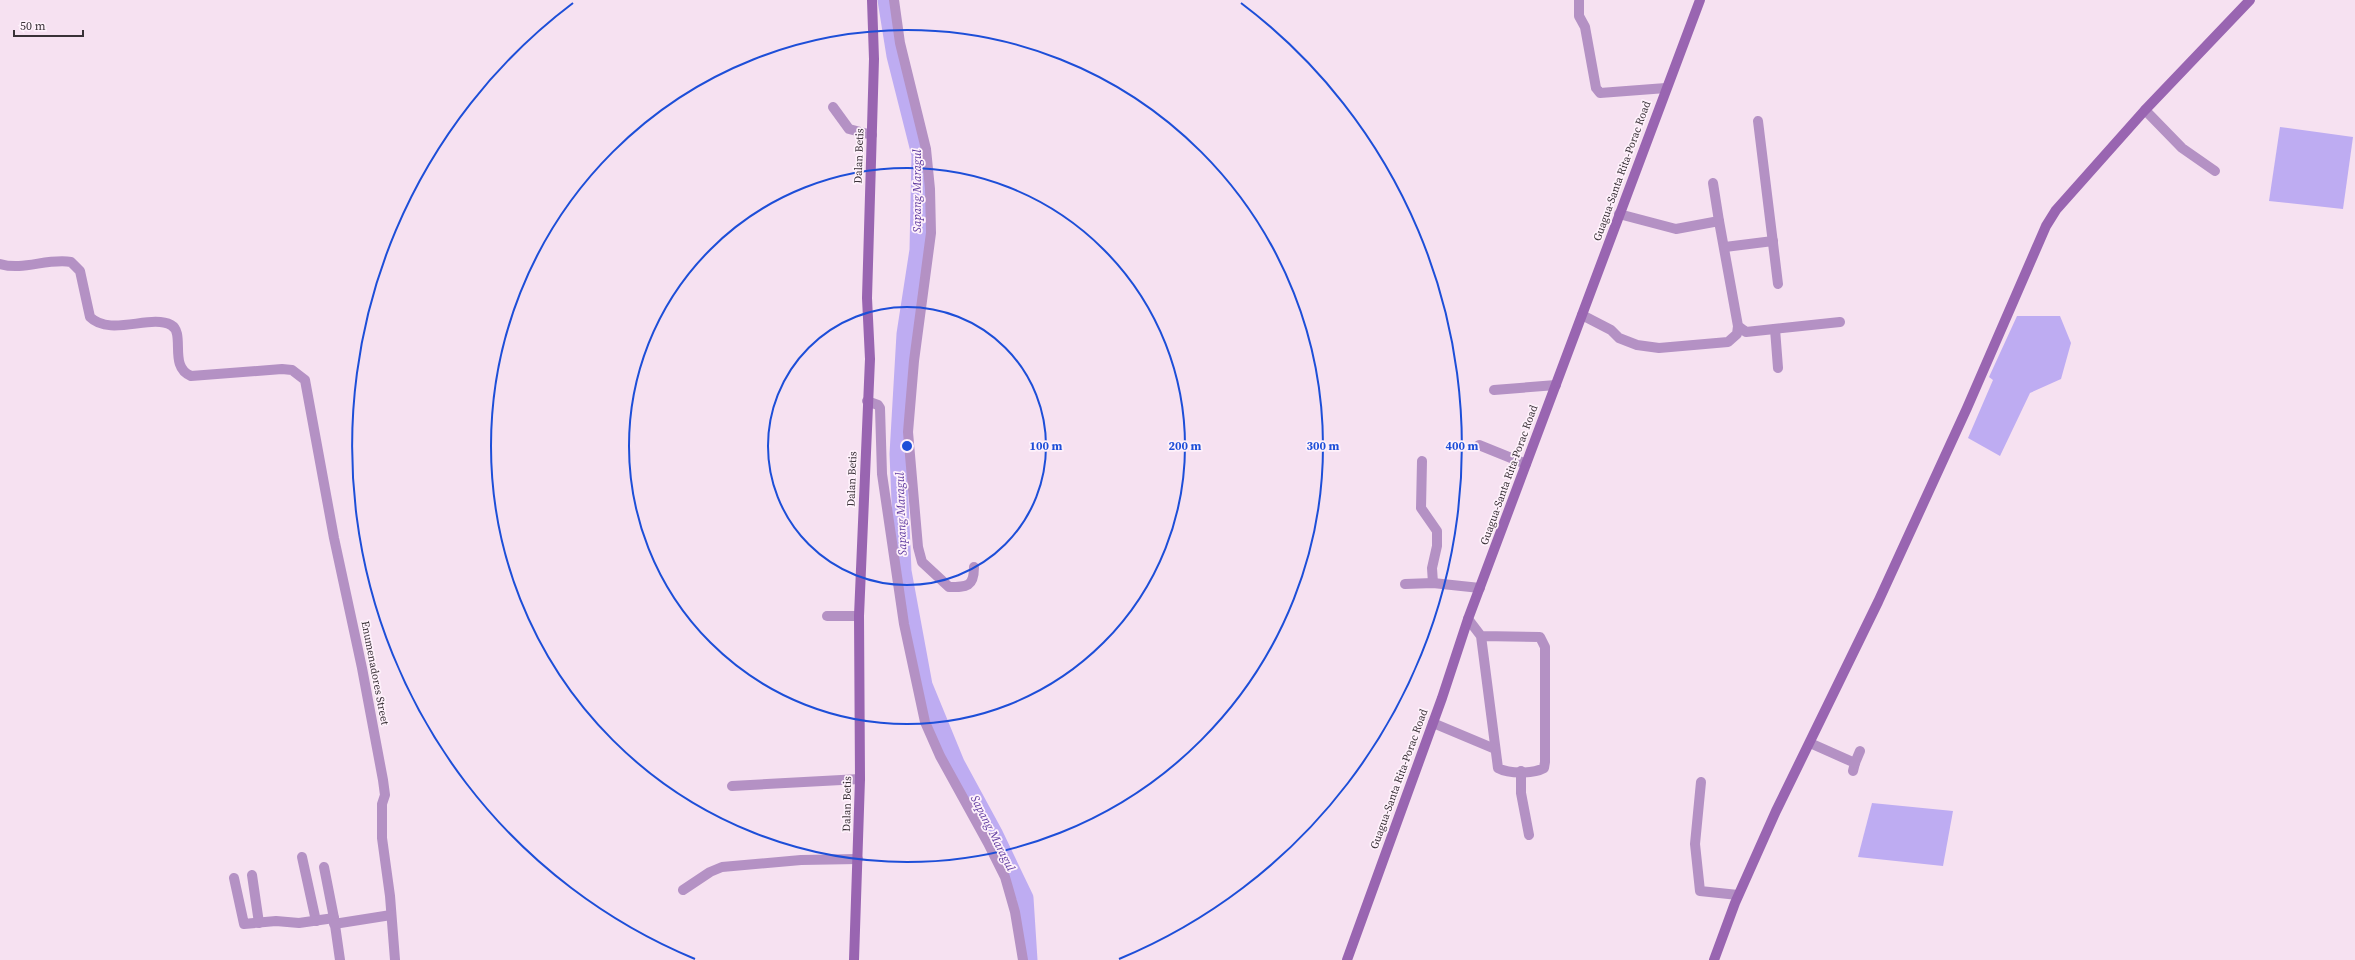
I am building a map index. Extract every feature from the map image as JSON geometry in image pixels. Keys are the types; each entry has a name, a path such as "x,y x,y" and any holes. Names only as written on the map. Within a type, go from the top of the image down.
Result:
{"street":[{"name":"Dalan Betis","path":"854,960 860,778 859,616 867,401 870,359 868,226 874,59 872,0"},
{"path":"894,0 900,43 926,149 930,189 931,233 914,361 908,432 918,546 922,562 949,587 967,586 974,578 974,567"},
{"path":"1579,0 1579,16 1585,27 1596,88 1600,93 1666,88"},
{"name":"Guagua-Santa Rita-Porac Road","path":"1347,960 1433,723 1468,619 1700,0"},
{"path":"1714,960 1738,895 1851,659 1967,408 2046,226 2056,210 2145,110 2250,0"},
{"path":"833,107 850,129 872,135"},
{"path":"2145,110 2182,148 2214,171"},
{"path":"1758,121 1778,284"},
{"path":"1582,315 1611,330 1618,338 1637,345 1659,348 1728,342 1737,334 1738,326 1713,183"},
{"path":"1619,214 1676,229 1719,221"},
{"path":"1725,247 1773,241"},
{"name":"Enumenadores Street","path":"0,264 8,266 53,261 71,262 80,271 90,317 98,323 112,325 158,323 170,324 174,327 180,367 183,373 191,376 243,371 292,370 305,380 309,392 334,538 362,668 383,780 385,795 382,804 382,838 391,915 394,960"},
{"path":"1738,326 1746,332 1840,322"},
{"path":"1776,329 1778,368"},
{"path":"1494,390 1556,385"},
{"path":"867,401 878,405 880,408 882,474 904,624 925,722 940,756 1005,877 1015,912 1023,960"},
{"path":"1479,445 1526,464"},
{"path":"1422,461 1422,508 1437,531 1438,546 1432,568 1433,583"},
{"path":"1405,584 1433,583 1480,588"},
{"path":"827,616 859,616"},
{"path":"1468,619 1481,636 1498,768 1504,771 1538,771 1544,768 1545,762 1545,647 1540,637 1481,636"},
{"path":"1433,723 1495,749"},
{"path":"1810,743 1854,767 1860,751"},
{"path":"1521,771 1521,793 1529,835"},
{"path":"732,786 860,778"},
{"path":"1701,782 1695,844 1700,891 1738,895"},
{"path":"302,857 316,921"},
{"path":"683,890 710,872 722,867 801,860 858,859"},
{"path":"324,866 340,960"},
{"path":"252,875 259,923"},
{"path":"234,878 243,923 246,925 259,923 334,921 391,915"}],"shaded area":[{"path":"2280,127 2353,137 2343,209 2269,201"},
{"path":"2017,316 2060,316 2071,343 2061,379 2030,393 2000,456 1968,438 1993,380 1989,377"},
{"path":"1872,803 1953,811 1943,866 1858,857"}],"waterway":[{"name":"Sapang Maragul","path":"886,0 895,56 920,155 918,250 905,334 898,454 903,571 924,685 956,763 994,833 1025,898 1029,960"}]}
